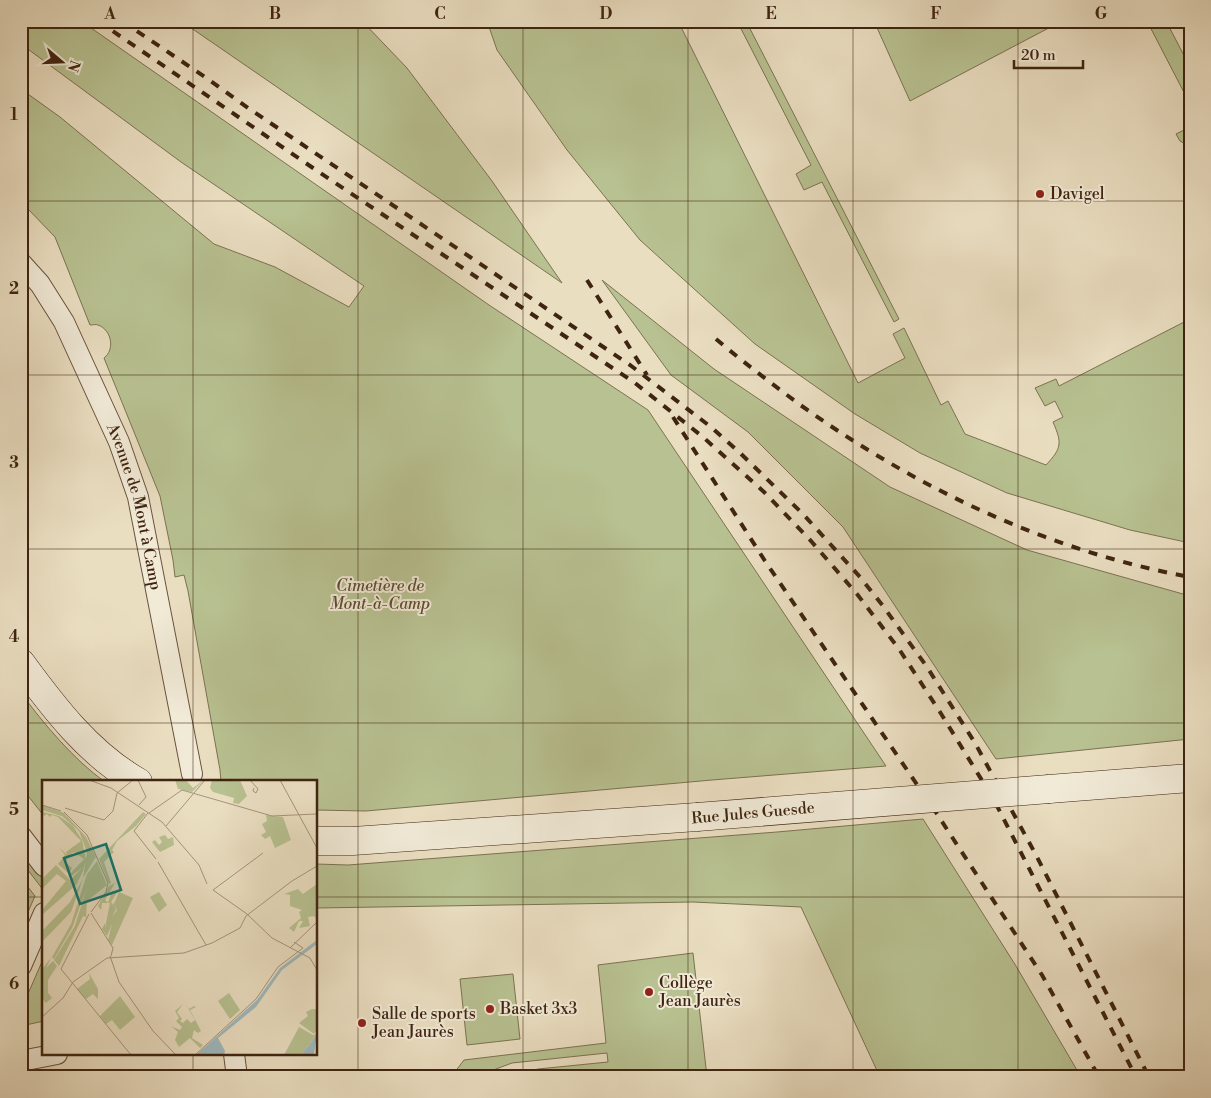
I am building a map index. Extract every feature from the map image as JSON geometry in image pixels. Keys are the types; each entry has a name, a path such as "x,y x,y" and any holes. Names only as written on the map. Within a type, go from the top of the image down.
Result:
{"street":[{"name":"Avenue de Mont à Camp","path":"21,263 40,284 64,322 119,442 138,496 192,774"},
{"path":"21,663 65,720 90,746 134,779"},
{"name":"Rue Jules Guesde","path":"318,841 354,841 697,817 1190,778"},
{"path":"21,836 42,863"},
{"path":"21,966 42,918"},
{"path":"21,1060 45,1056"},
{"path":"234,1056 237,1077"}],"green space":[{"name":"Cimetière de Mont-à-Camp","path":"21,21 81,21 489,305 648,410 886,766 366,811 318,810 318,780 221,780 184,575 175,577 160,496 104,358 110,350 109,336 103,328 97,325 90,325 55,237 27,208 21,198 21,89 60,117 214,244 275,267 349,307 364,286 181,162 21,44"},
{"path":"181,21 362,21 407,68 492,181 562,283"},
{"path":"487,21 678,21 858,383 905,358 893,334 904,328 941,405 948,401 965,434 1046,465 1055,454 1059,445 1058,435 1053,422 1063,417 1055,401 1045,406 1035,388 1056,379 1059,386 1190,319 1190,543 1130,530 1007,493 920,453 855,414 755,344 640,240 567,150 497,50"},
{"path":"737,21 746,21 899,319 894,322 822,182 804,190 796,174 811,165"},
{"path":"874,21 1062,21 910,101"},
{"path":"1147,21 1166,21 1190,67 1190,104"},
{"path":"1190,127 1189,146 1180,141 1176,134"},
{"path":"602,280 714,369 890,487 1027,550 1190,595 1190,739 996,759 843,527 748,432 671,375"},
{"path":"21,693 60,741 102,780 42,780 42,813 21,787"},
{"path":"923,819 1016,966 1081,1077 880,1077 801,907 693,902 318,908 318,864 348,865"},
{"path":"28,853 42,871 42,888 21,861"},
{"path":"21,878 35,896 21,928"},
{"name":"Collège Jean Jaurès","path":"693,953 707,1077 513,1077 517,1074 538,1069 608,1062 607,1053 512,1063 482,1077 451,1077 464,1060 606,1043 598,965"},
{"path":"42,962 42,1021 21,1026 21,1010"},
{"name":"Basket 3x3","path":"513,974 520,1039 467,1045 460,979"}],"railway":[{"path":"98,21 313,168 635,383 703,437 764,492 811,541 857,594 899,649 940,712 994,800 1136,1077"},
{"path":"122,21 630,365 711,427 803,514 860,577 883,606 927,667 975,743 1036,855 1149,1077"},
{"path":"587,280 647,375"},
{"path":"716,339 799,404 889,463 937,489 1035,533 1085,551 1137,566 1190,577"},
{"path":"673,417 765,561 937,814 1042,975 1099,1077"}],"place":[{"name":"Davigel","path":"1040,194"},
{"name":"Collège Jean Jaurès","path":"649,992"},
{"name":"Basket 3x3","path":"490,1009"},
{"name":"Salle de sports Jean Jaurès","path":"362,1023"}]}
